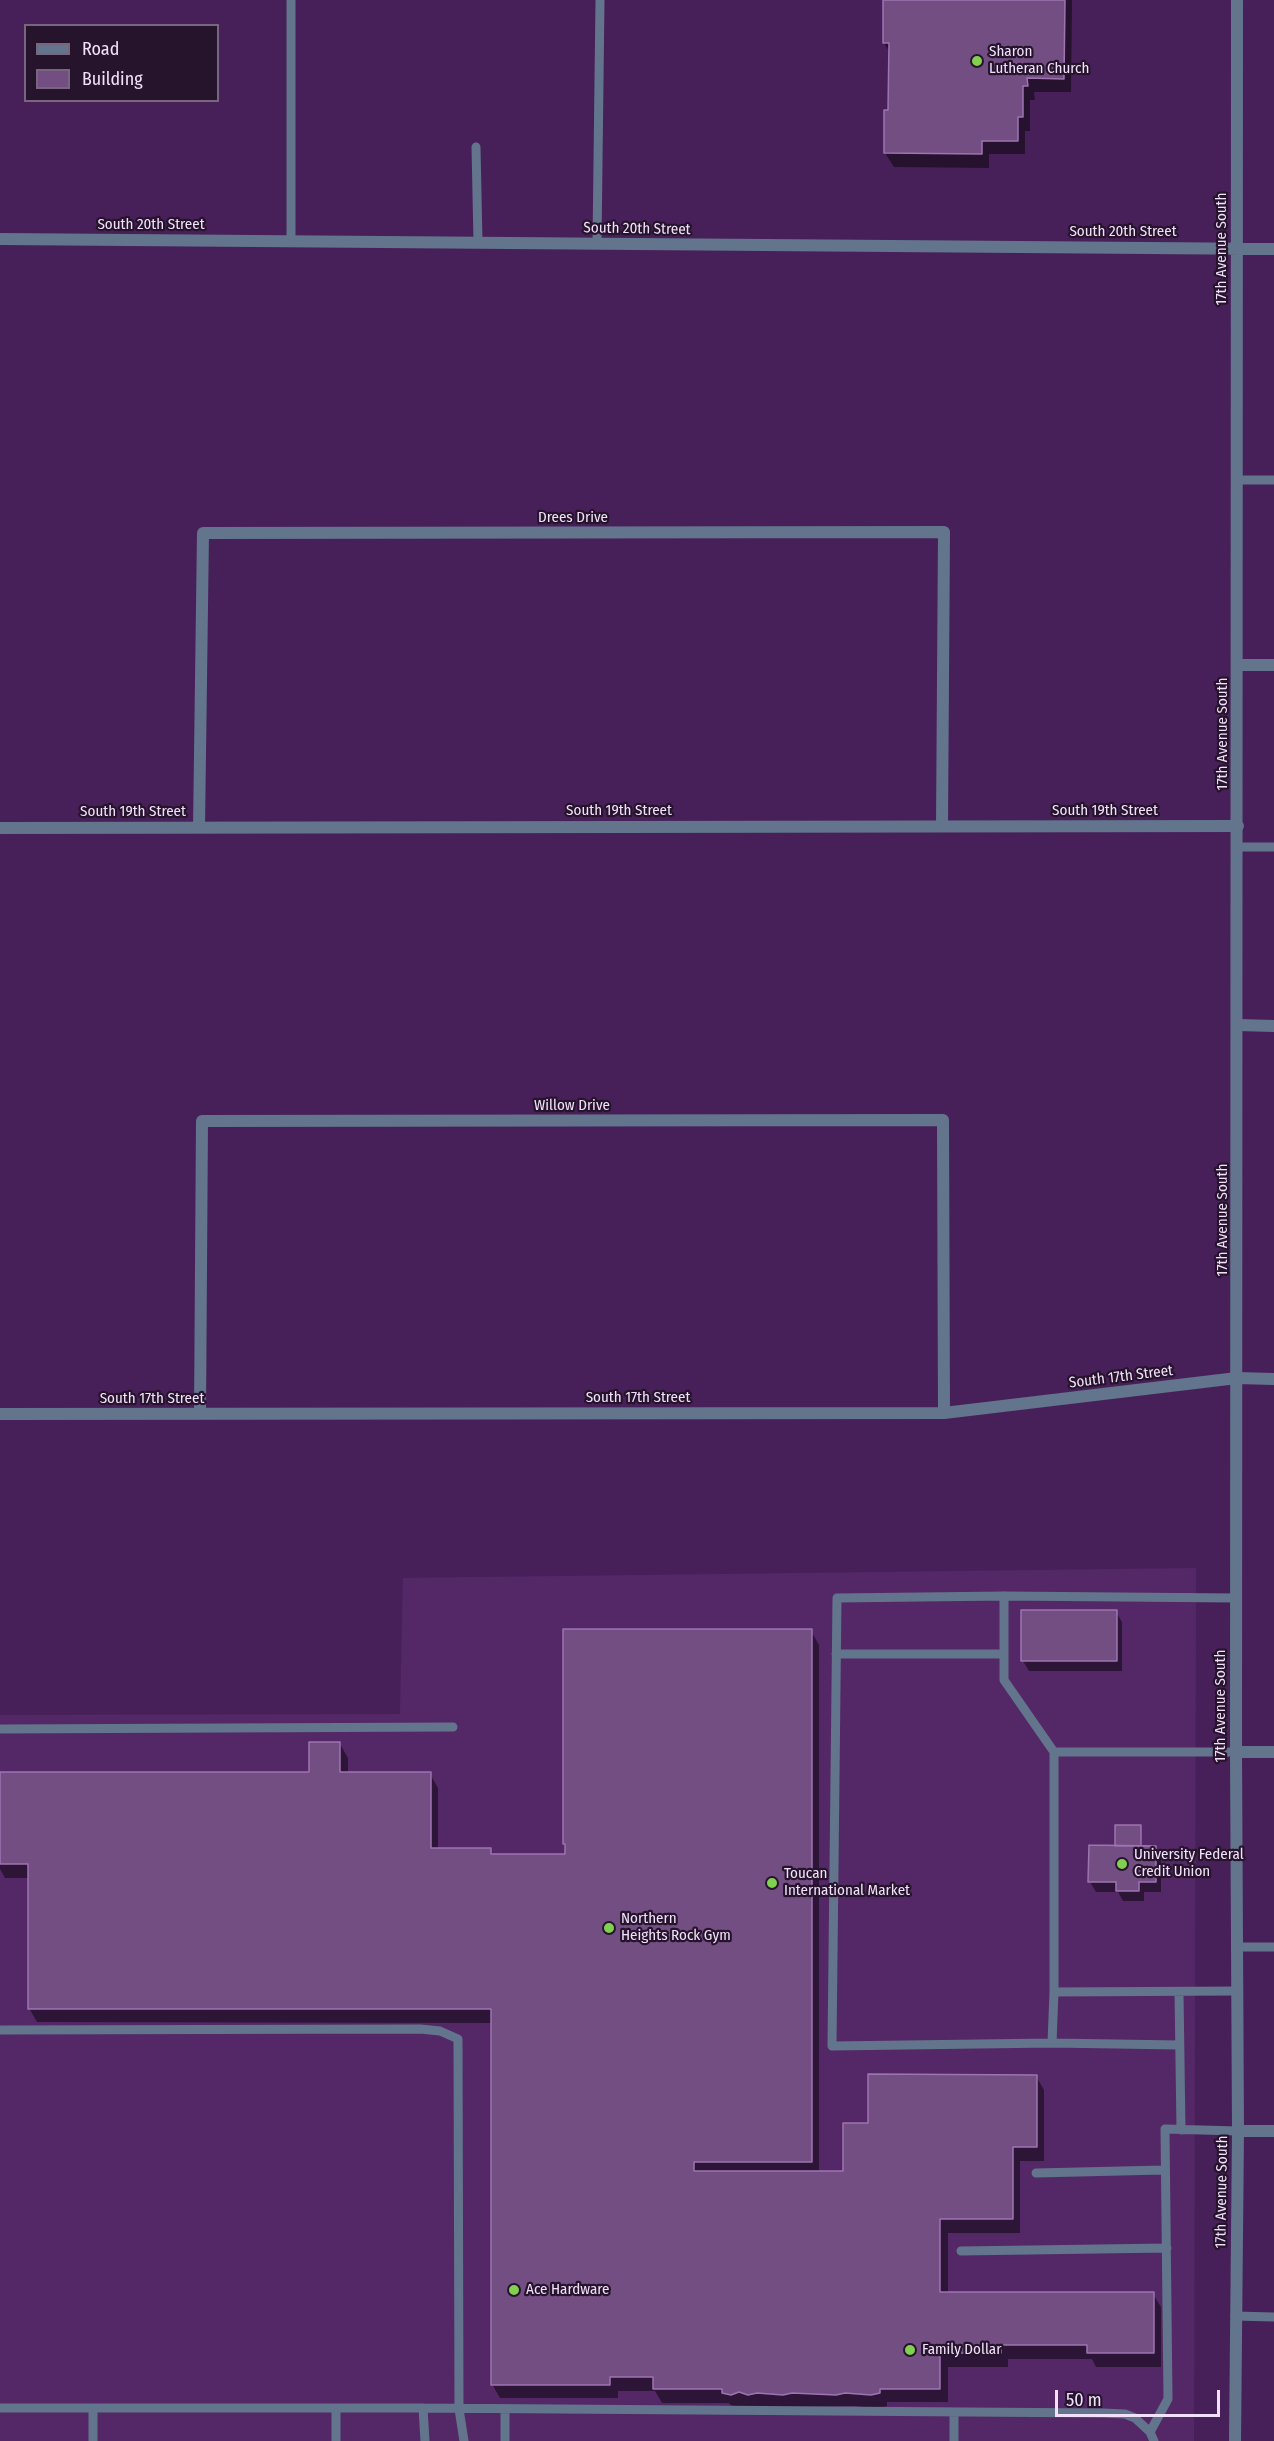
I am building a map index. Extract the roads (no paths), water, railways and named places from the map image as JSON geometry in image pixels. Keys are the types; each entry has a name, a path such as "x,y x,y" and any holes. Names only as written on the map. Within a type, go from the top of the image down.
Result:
{"street":[{"name":"17th Avenue South","path":"1235,2441 1238,2131 1236,1752 1237,0"},
{"name":"South 20th Street","path":"0,239 1274,249"},
{"name":"Drees Drive","path":"199,827 203,533 944,532 942,826"},
{"path":"1238,665 1274,665"},
{"name":"South 19th Street","path":"0,828 1238,826"},
{"path":"1238,1025 1274,1026"},
{"name":"Willow Drive","path":"200,1414 202,1121 883,1120 943,1120 944,1413"},
{"name":"South 17th Street","path":"0,1414 944,1413 1237,1378 1274,1379"},
{"path":"1236,1752 1274,1752"},
{"path":"1238,2131 1274,2131"}],"lane":[{"path":"291,0 291,241"},
{"path":"597,243 600,0"},
{"path":"476,147 478,243"},
{"path":"1238,480 1274,480"},
{"path":"1238,847 1274,847"},
{"path":"1004,1596 1004,1680 1054,1752 1052,2043"},
{"path":"1179,2046 1052,2043 832,2046 837,1598 1004,1596 1236,1598"},
{"path":"836,1654 1004,1654"},
{"path":"0,1729 453,1728"},
{"path":"1054,1752 1236,1752"},
{"path":"1237,1947 1274,1947"},
{"path":"1054,1992 1238,1991"},
{"path":"1179,1992 1181,2130"},
{"path":"0,2030 420,2029 440,2031 458,2039 459,2409 464,2441"},
{"path":"0,2408 423,2408 1125,2414 1135,2418 1152,2436 1167,2399 1165,2129 1238,2131"},
{"path":"1036,2173 1164,2170"},
{"path":"961,2251 1167,2248"},
{"path":"1235,2316 1274,2317"},
{"path":"93,2408 93,2441"},
{"path":"336,2408 336,2441"},
{"path":"423,2408 425,2441"},
{"path":"505,2409 505,2441"},
{"path":"954,2412 954,2441"}],"place":[{"name":"Sharon Lutheran Church","path":"977,61"},
{"name":"University Federal Credit Union","path":"1122,1864"},
{"name":"Toucan International Market","path":"772,1883"},
{"name":"Northern Heights Rock Gym","path":"609,1928"},
{"name":"Ace Hardware","path":"514,2290"},
{"name":"Family Dollar","path":"910,2350"}]}
